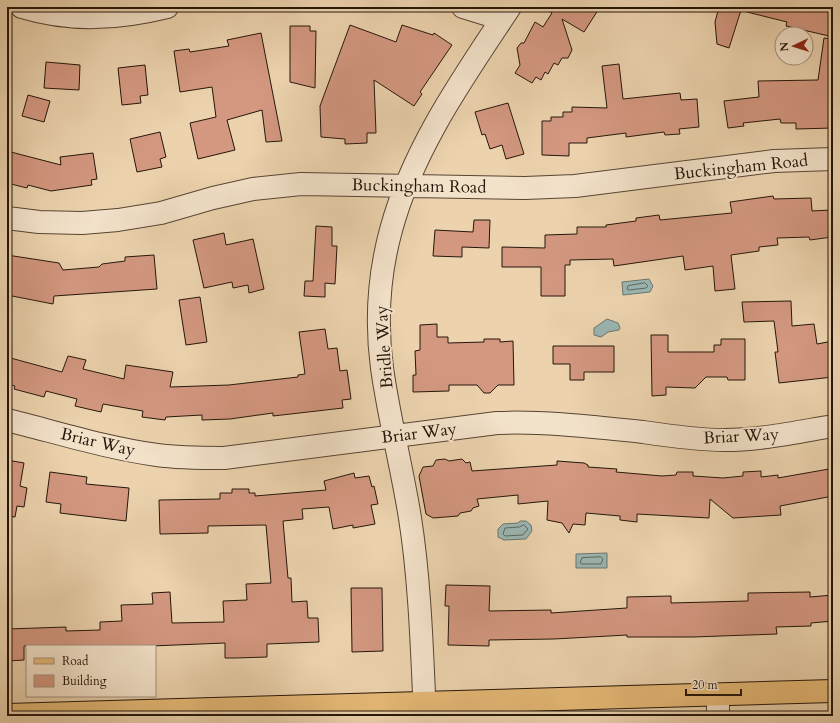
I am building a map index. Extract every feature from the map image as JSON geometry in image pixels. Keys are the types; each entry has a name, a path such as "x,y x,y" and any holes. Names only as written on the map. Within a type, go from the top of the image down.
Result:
{"main road":[{"path":"7,716 718,705 833,691"}],"street":[{"path":"22,7 38,12 72,17 106,18 136,15 167,7"},
{"path":"463,7 506,13"},
{"name":"Bridle Way","path":"425,710 415,556 410,519 382,367 379,322 383,269 390,231 405,185 438,119 506,13"},
{"name":"Buckingham Road","path":"7,218 39,222 82,223 118,220 161,213 213,198 260,188 301,184 525,188 575,186 774,161 833,159"},
{"name":"Briar Way","path":"7,420 156,455 187,458 224,458 497,423 533,422 643,432 685,439 725,440 765,438 833,426"}],"water":[{"path":"649,279 653,286 650,292 623,295 622,282"},
{"path":"607,319 618,323 620,328 619,330 608,332 601,337 594,335 594,328"},
{"path":"520,521 526,521 531,525 532,531 526,539 504,540 498,537 498,529 503,524 518,523"},
{"path":"607,553 607,568 576,568 576,554"}],"building":[{"path":"543,7 600,7 584,32 562,19 572,50 568,58 562,58 558,65 554,63 548,74 545,72 541,80 536,77 532,83 515,73 520,65 517,48 521,43 524,43 535,22 543,27 552,13"},
{"path":"719,7 742,7 729,48 717,44 715,22"},
{"path":"748,7 833,7 829,36 814,33 814,26 786,26 787,22 747,12"},
{"path":"350,25 396,42 402,25 433,35 434,33 452,45 420,92 422,94 414,106 374,80 376,133 367,133 367,143 345,144 345,139 321,137 320,106"},
{"path":"290,26 310,26 310,31 316,31 315,88 290,82"},
{"path":"261,33 282,141 266,142 262,110 227,120 235,150 198,159 190,123 216,117 212,87 180,92 174,51 189,49 190,52 229,46 227,40"},
{"path":"824,38 832,39 833,128 796,129 796,123 781,123 780,119 743,123 744,126 728,128 724,101 759,97 758,81 818,80"},
{"path":"46,62 80,65 79,90 44,88"},
{"path":"619,64 623,99 680,93 681,100 697,99 699,127 679,129 680,134 665,135 664,132 626,137 626,133 587,138 587,143 569,143 569,156 542,155 542,121 551,121 551,117 563,117 563,112 572,112 572,107 607,108 602,66"},
{"path":"145,65 148,95 140,96 141,103 122,105 118,68"},
{"path":"28,95 50,101 44,122 22,116"},
{"path":"508,103 524,154 506,159 502,145 490,149 485,134 482,135 475,112"},
{"path":"160,132 166,157 160,159 162,167 137,172 130,139"},
{"path":"7,151 61,165 60,157 93,153 97,179 91,180 92,185 51,191 28,185 27,188 7,183"},
{"path":"773,196 774,199 811,198 812,211 831,210 832,237 810,240 809,237 777,238 778,245 759,247 759,251 731,255 735,289 715,291 713,266 685,270 683,256 614,266 613,259 570,260 570,265 565,265 565,296 541,296 541,267 502,267 502,247 545,248 545,235 577,234 577,227 606,227 606,225 636,221 636,218 659,215 660,220 732,213 730,202"},
{"path":"474,220 490,220 489,248 462,247 462,257 433,256 435,230 473,232"},
{"path":"316,226 332,227 332,246 337,246 335,284 325,283 325,297 304,296 305,281 313,281"},
{"path":"224,233 226,245 253,239 264,289 249,293 248,285 233,288 232,282 204,288 193,240"},
{"path":"7,255 59,263 63,270 99,267 102,264 125,261 125,257 154,255 157,289 54,296 53,304 7,295"},
{"path":"200,297 207,342 186,345 179,300"},
{"path":"791,301 792,326 814,324 817,344 833,341 833,377 779,383 775,352 778,352 774,321 744,322 742,302"},
{"path":"437,324 437,337 448,337 448,343 484,342 484,339 500,339 500,342 513,341 514,385 498,385 490,393 484,393 477,385 449,385 449,391 413,392 413,375 416,375 415,351 420,350 420,325"},
{"path":"325,329 328,349 337,348 340,371 347,370 351,399 342,400 343,408 273,416 273,413 230,419 202,420 202,415 166,417 165,420 142,417 143,411 103,404 101,412 75,406 77,399 46,391 44,397 14,389 15,386 7,384 7,357 62,372 68,356 86,360 83,369 124,379 126,365 173,372 170,387 229,385 298,377 298,375 305,374 299,332"},
{"path":"651,335 668,335 668,352 714,352 714,345 721,345 721,339 745,339 745,380 728,380 727,377 706,377 695,388 666,387 666,395 652,396"},
{"path":"553,346 614,346 614,372 584,372 584,380 570,380 570,364 553,364"},
{"path":"445,459 449,461 462,459 466,463 470,462 472,471 557,465 557,461 584,463 588,465 588,467 617,469 616,472 662,476 676,475 677,472 693,472 693,476 723,478 743,476 743,472 761,471 761,477 778,475 778,478 829,469 833,496 780,506 781,515 733,518 710,499 709,518 637,514 637,522 620,520 620,516 586,513 585,525 573,524 569,533 562,523 547,520 548,501 518,504 518,495 477,499 479,506 473,508 471,511 460,513 458,516 433,518 426,514 419,476 423,467 433,466 436,460"},
{"path":"7,460 24,463 20,486 27,488 24,507 17,506 15,517 7,516"},
{"path":"50,472 87,477 86,484 129,488 126,521 60,513 61,504 46,502"},
{"path":"354,473 355,478 369,476 372,487 374,486 378,504 371,505 375,524 353,528 353,525 333,529 329,507 302,509 303,519 283,521 288,578 291,578 292,602 307,601 308,618 318,618 319,642 267,644 267,657 236,658 225,658 225,643 156,646 26,645 24,646 24,660 7,661 7,629 66,627 66,631 100,630 100,622 122,621 121,605 153,604 152,593 170,592 172,623 224,622 223,601 247,600 246,584 271,583 266,525 208,526 208,533 160,534 159,500 220,499 220,493 232,493 232,489 249,489 249,493 255,493 255,496 326,490 324,481"},
{"path":"446,585 490,586 489,611 551,610 551,613 627,608 627,597 671,596 671,603 748,601 748,593 810,592 810,597 833,595 833,621 811,623 811,626 776,627 777,634 693,637 627,637 627,635 554,639 489,640 489,646 448,645 449,606 445,606"},
{"path":"351,588 382,588 383,651 352,652"}]}
